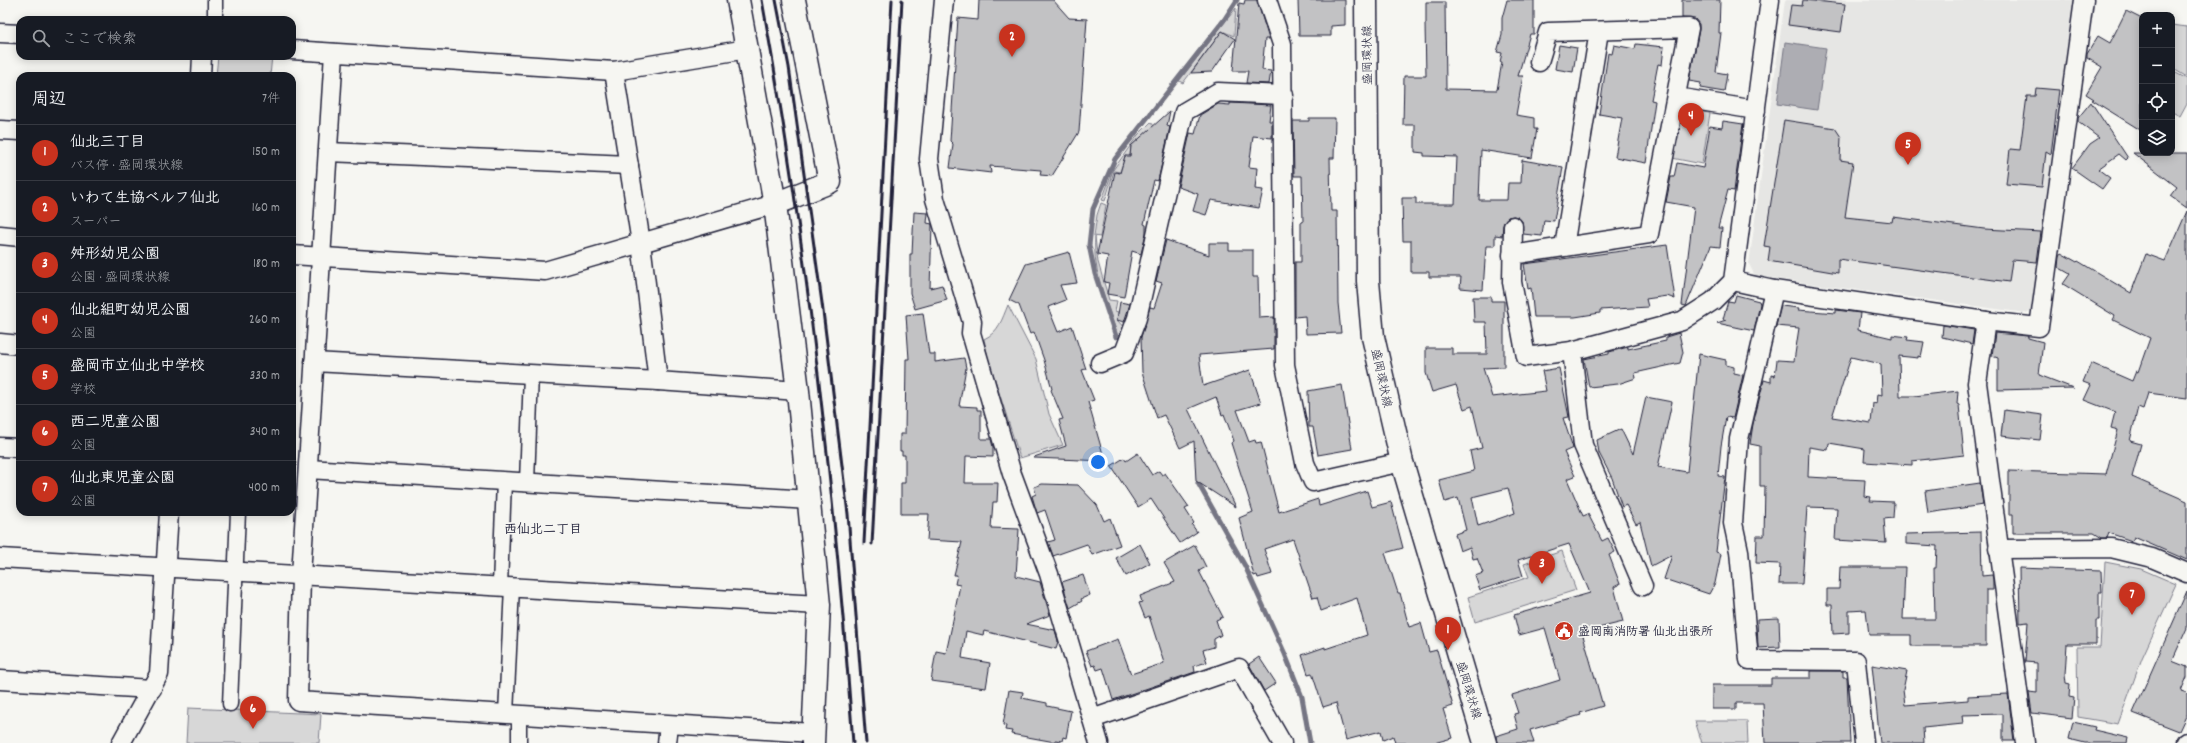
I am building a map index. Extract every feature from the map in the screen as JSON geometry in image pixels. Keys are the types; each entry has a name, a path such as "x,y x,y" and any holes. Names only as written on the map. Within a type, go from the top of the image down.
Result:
{"street":[{"path":"215,16 216,0"},
{"path":"334,53 301,575 298,701 669,725 813,738 819,605 798,391 775,204 738,0"},
{"path":"296,255 545,271 775,204 830,182 794,0"},
{"path":"944,0 929,159 935,199 972,322 971,333 1012,474 1049,574 1099,743"},
{"path":"1267,0 1282,44 1284,95 1285,365 1305,463 1313,482 1402,462"},
{"name":"盛岡環状線","path":"1366,0 1368,281 1373,337 1402,462 1485,743"},
{"path":"1513,226 1512,282 1526,357 1572,351 1682,321 1713,301 1733,281 1770,0"},
{"path":"1733,281 1774,290 1986,321 2039,326 2084,0"},
{"path":"1512,255 1649,234 1689,28 1548,32 1539,62"},
{"path":"1564,247 1599,30"},
{"path":"0,33 16,34"},
{"path":"296,50 614,71 747,49"},
{"path":"201,72 202,60"},
{"path":"614,71 641,243 658,380"},
{"path":"1100,362 1124,353 1131,336 1137,318 1184,112 1218,92 1284,95"},
{"path":"1676,97 1756,110"},
{"path":"0,130 16,131"},
{"path":"328,152 629,165"},
{"path":"0,235 16,237"},
{"path":"1774,290 1739,439 1733,523 1739,551 1750,660 1856,661 1864,743"},
{"path":"1986,321 1977,383 2025,743"},
{"path":"0,343 16,345"},
{"path":"1572,351 1583,445 1643,586"},
{"path":"314,362 658,380 798,391"},
{"path":"527,482 531,374"},
{"path":"0,447 16,448"},
{"path":"308,469 809,500"},
{"path":"504,481 506,587 513,714 519,743"},
{"path":"121,743 159,674 170,516"},
{"path":"230,704 238,516"},
{"path":"1998,549 2111,548 2152,558 2187,573"},
{"path":"0,558 819,605"},
{"path":"1092,719 1239,668 1282,743"},
{"path":"0,680 152,689"},
{"path":"667,743 669,725"}],"shaded area":[{"path":"1785,0 2074,0 2035,308 2026,313 1755,276 1749,264"},
{"path":"1236,8 1234,36 1222,31 1183,83 1179,81"},
{"path":"2175,25 2187,27 2187,77 2175,70"},
{"path":"1785,42 1826,48 1817,110 1777,104"},
{"path":"218,60 272,60 270,72 216,72"},
{"path":"2175,73 2187,79 2187,103 2180,116 2175,114"},
{"path":"1687,110 1710,113 1702,164 1672,158 1680,114"},
{"path":"1151,122 1154,126 1131,146 1130,157 1125,156 1120,172 1114,171 1105,201 1102,200 1113,170 1138,135"},
{"path":"1101,203 1106,205 1100,237 1094,236 1097,215"},
{"path":"1095,237 1098,262 1109,300 1117,301 1115,311 1118,312 1117,320 1127,331 1120,342 1102,290 1096,264"},
{"path":"1008,305 1036,359 1049,414 1063,445 1020,458 988,358 984,339 997,329"},
{"path":"1562,551 1576,590 1475,622 1468,597 1529,577 1524,564"},
{"path":"2105,562 2141,569 2176,584 2142,658 2118,724 2078,717 2077,647 2100,647"},
{"path":"188,708 321,714 319,743 186,743"},
{"path":"1695,721 1747,721 1748,743 1702,743"}],"building":[{"path":"979,0 1053,0 1069,18 1087,19 1079,132 1052,176 1040,175 1041,170 990,166 991,173 950,168 953,144 950,141 958,18 978,20"},
{"path":"1245,0 1257,0 1269,39 1265,39 1262,70 1271,71 1269,84 1246,83 1248,71 1233,71 1239,3 1244,4"},
{"path":"1298,0 1345,0 1345,25 1331,26 1331,36 1299,36"},
{"path":"1507,0 1534,0 1534,34 1530,34 1518,76 1523,76 1516,115 1534,118 1534,129 1537,129 1532,158 1481,150 1479,200 1507,200 1508,183 1521,183 1522,160 1563,167 1554,221 1544,220 1542,236 1523,234 1522,221 1514,216 1508,217 1503,225 1502,236 1495,235 1495,246 1486,246 1483,290 1460,288 1461,277 1429,277 1429,272 1411,272 1411,241 1403,241 1402,198 1416,198 1416,204 1455,204 1457,157 1424,156 1424,153 1415,152 1415,125 1403,125 1404,76 1426,76 1426,2 1445,2 1446,89 1497,90 1502,62 1500,62 1502,53 1497,52 1502,35 1502,18"},
{"path":"1682,0 1720,0 1719,33 1721,33 1716,72 1727,74 1724,92 1700,88 1701,83 1689,81 1699,24 1695,19 1682,18"},
{"path":"1803,0 1845,4 1841,32 1788,25 1791,5 1802,6"},
{"path":"2126,11 2139,18 2139,129 2092,100 2094,99 2086,94 2102,67 2087,58 2087,54 2098,36 2110,43"},
{"path":"1222,31 1235,39 1212,72 1191,73"},
{"path":"1636,44 1664,47 1662,65 1658,64 1651,100 1655,101 1646,163 1615,157 1622,118 1599,114 1608,53 1612,54 1614,45 1635,49"},
{"path":"1559,45 1577,48 1573,72 1555,69"},
{"path":"2036,88 2059,90 2051,154 2046,151 2042,187 2006,184 2010,149 2020,150 2027,96 2035,96"},
{"path":"2091,102 2128,158 2126,160 2119,154 2098,169 2110,178 2102,189 2072,168 2090,144 2099,138 2078,122 2078,118"},
{"path":"1230,103 1271,105 1269,121 1272,121 1272,138 1253,136 1249,167 1257,168 1255,189 1263,190 1259,208 1211,200 1206,215 1193,211 1198,194 1178,187 1190,133 1195,134 1200,115 1218,104 1230,105"},
{"path":"1170,111 1167,126 1170,127 1158,181 1154,180 1144,224 1146,225 1146,233 1141,254 1132,251 1124,297 1107,294 1109,283 1104,282 1108,256 1097,254 1115,172 1120,173 1125,156 1130,156 1131,146"},
{"path":"1309,118 1335,118 1334,158 1330,158 1331,211 1337,211 1338,303 1341,333 1306,334 1305,316 1295,317 1295,262 1301,262 1301,222 1303,222 1302,176 1294,176 1293,121 1309,121"},
{"path":"1784,120 1835,128 1841,137 1840,160 1853,162 1845,217 1892,222 1893,217 1984,229 2041,232 2037,262 2012,260 2009,282 1838,259 1838,273 1768,261 1770,247 1764,246"},
{"path":"1723,121 1743,124 1734,191 1728,190 1718,228 1722,228 1720,247 1711,246 1686,306 1682,305 1694,207 1666,202 1671,177 1674,177 1677,163 1703,168 1710,126 1722,128"},
{"path":"2133,153 2139,153 2139,156 2175,156 2175,153 2187,153 2187,208 2170,196 2177,187"},
{"path":"2187,211 2187,398 2148,393 2143,409 2138,407 2130,441 2141,444 2132,477 2187,501 2187,560 2134,537 2132,541 2109,533 2107,538 2102,538 2094,533 2013,533 2013,514 2009,514 2009,471 2106,474 2118,430 2111,428 2115,412 2084,400 2091,385 2083,382 2091,363 2132,381 2136,371 2138,372 2150,338 2113,320 2115,316 2063,284 2070,274 2058,267 2061,253 2077,262 2078,261 2131,293 2146,254 2165,261"},
{"path":"914,212 928,213 927,223 932,224 930,288 942,285 947,300 915,309 910,293 910,254 912,254"},
{"path":"1166,240 1209,255 1209,243 1229,243 1229,250 1253,250 1253,277 1258,277 1259,318 1274,317 1274,349 1199,355 1203,386 1250,370 1261,403 1237,410 1249,442 1255,440 1256,443 1261,442 1279,512 1318,499 1319,506 1367,491 1372,507 1391,502 1403,548 1385,553 1398,593 1400,593 1409,627 1421,623 1429,652 1437,650 1453,706 1443,709 1452,738 1434,743 1395,743 1393,736 1383,740 1381,731 1346,740 1336,703 1323,707 1312,673 1308,674 1302,655 1367,635 1357,598 1321,611 1317,597 1313,598 1293,539 1264,549 1272,574 1258,578 1257,575 1254,576 1239,518 1253,512 1231,443 1234,441 1224,414 1222,415 1216,397 1188,409 1236,507 1196,481 1194,441 1180,448 1164,415 1157,418 1142,372 1141,337 1150,307 1154,308 1162,283 1156,281"},
{"path":"1667,245 1675,299 1667,296 1646,299 1648,307 1600,310 1600,313 1575,317 1534,317 1531,288 1528,289 1524,264"},
{"path":"1069,252 1077,283 1060,285 1066,300 1048,307 1058,332 1072,326 1086,369 1082,370 1094,400 1088,402 1105,461 1034,458 1066,446 1059,420 1063,419 1051,390 1052,389 1044,360 1034,332 1030,334 1019,305 1009,300 1026,264"},
{"path":"1736,295 1759,301 1760,304 1754,331 1717,323 1726,320 1723,319 1728,301 1734,302"},
{"path":"1473,297 1491,297 1491,301 1504,301 1504,367 1483,368 1492,397 1546,391 1542,371 1559,368 1569,417 1563,418 1573,448 1564,452 1575,476 1567,479 1583,516 1588,514 1602,541 1608,538 1615,552 1609,555 1620,584 1614,587 1623,622 1582,632 1603,706 1580,713 1581,715 1530,730 1534,743 1497,743 1496,736 1518,729 1514,714 1518,713 1512,695 1560,680 1545,628 1519,635 1514,615 1590,593 1569,544 1518,560 1523,576 1480,590 1475,576 1483,573 1477,558 1473,559 1470,547 1460,551 1455,534 1466,530 1458,498 1445,502 1439,480 1474,471 1470,451 1482,448 1472,406 1464,409 1456,385 1432,392 1426,373 1426,348 1452,348 1452,354 1487,354 1486,322 1474,322","holes":["1508,488 1515,513 1478,526 1472,497"]},
{"path":"1120,302 1130,304 1124,322 1117,320"},
{"path":"1781,306 1799,308 1798,310 1836,313 1836,310 1860,313 1858,330 1892,338 1892,335 1908,337 1907,340 1924,342 1921,357 1899,356 1900,396 1914,396 1958,391 1957,404 1959,405 1964,455 1912,461 1912,465 1864,462 1865,449 1829,443 1828,450 1809,447 1808,477 1865,480 1864,496 1871,497 1870,501 1894,502 1893,518 1884,519 1886,543 1835,540 1837,508 1807,507 1802,584 1779,584 1780,564 1756,563 1757,536 1764,536 1765,486 1760,486 1760,446 1750,444 1753,424 1764,380 1771,382 1771,375 1775,376 1777,360 1794,361 1799,328 1776,326","holes":["1851,357 1881,364 1882,395 1878,394 1877,404 1873,403 1871,423 1832,417"]},
{"path":"923,313 929,354 935,354 935,362 964,358 966,368 959,406 977,407 977,410 981,410 981,439 991,439 993,447 993,457 966,456 965,483 998,483 997,502 993,502 991,528 1019,529 1016,576 1040,582 1050,615 1026,624 1055,630 1058,641 1056,649 984,631 983,635 966,631 962,658 990,663 986,688 931,681 936,651 946,653 960,585 955,584 957,575 954,575 962,542 927,540 929,514 901,514 901,483 905,483 905,455 902,455 902,451 900,451 900,434 905,434 906,359 909,359 906,315"},
{"path":"1943,325 1974,330 1972,344 1942,337"},
{"path":"1679,333 1683,352 1680,363 1635,373 1636,378 1618,384 1589,387 1584,359 1609,354 1609,352 1628,347 1628,349 1666,341 1666,337"},
{"path":"1995,333 2028,336 2028,338 2043,342 2039,375 2073,388 1998,390 1998,358 1992,356"},
{"path":"1699,354 1726,360 1726,365 1734,367 1734,373 1743,375 1733,418 1726,417 1721,446 1718,476 1725,477 1716,552 1721,554 1715,583 1709,594 1664,579 1672,555 1651,566 1640,522 1636,524 1626,505 1622,507 1612,478 1599,453 1597,440 1621,429 1633,454 1646,397 1672,402 1658,467 1687,472"},
{"path":"1342,385 1352,449 1318,455 1313,427 1309,427 1308,391"},
{"path":"2004,410 2043,415 2040,440 2001,436"},
{"path":"1138,453 1152,475 1159,471 1162,475 1165,473 1189,507 1185,509 1194,523 1192,525 1197,532 1180,543 1151,499 1138,507 1111,466 1124,458 1126,461"},
{"path":"1980,483 1983,505 1928,513 1925,491"},
{"path":"1042,484 1078,485 1097,505 1104,521 1110,518 1120,545 1092,555 1087,544 1053,556 1048,542 1055,540 1045,510 1037,513 1032,496 1036,494 1034,487"},
{"path":"1981,532 1982,576 1992,575 1993,579 1993,590 1986,590 1986,646 1911,646 1911,635 1869,635 1866,610 1849,611 1849,633 1833,634 1832,605 1827,605 1827,589 1839,589 1840,567 1905,567 1903,619 1935,619 1934,568 1936,568 1937,546 1906,544 1906,534"},
{"path":"1140,544 1150,563 1126,576 1116,558"},
{"path":"1195,545 1206,567 1199,571 1223,617 1216,620 1221,635 1214,639 1214,647 1203,650 1207,662 1194,666 1195,672 1113,700 1103,668 1097,670 1095,665 1092,666 1086,651 1118,639 1131,674 1164,663 1149,616 1145,618 1139,603 1142,602 1140,596 1175,582 1164,563"},
{"path":"2019,568 2101,571 2102,593 2099,593 2099,620 2096,620 2096,644 2067,644 2065,674 2066,683 2070,684 2069,697 2074,698 2072,718 2032,713 2029,692 2037,693 2037,663 2025,662 2028,622 2020,623"},
{"path":"1083,575 1090,595 1081,599 1082,601 1070,608 1062,582"},
{"path":"2187,591 2187,628 2172,661 2187,667 2187,677 2181,691 2187,693 2187,714 2179,731 2133,713"},
{"path":"1779,618 1780,647 1758,648 1757,619"},
{"path":"1259,657 1276,683 1264,691 1249,664"},
{"path":"1872,665 1907,671 1903,690 1905,705 1968,700 1968,696 2008,694 2014,741 2003,741 2003,714 1962,715 1963,724 1923,728 1924,743 1880,743"},
{"path":"1811,671 1843,671 1843,677 1847,677 1850,743 1765,743 1763,703 1736,703 1736,709 1712,709 1712,685 1771,685 1771,678 1811,678"},
{"path":"1009,690 1023,692 1022,698 1047,703 1047,706 1071,711 1066,738 1063,737 1062,741 1055,740 1055,742 1011,734 1012,731 1005,730 1006,726 1003,725"},
{"path":"2073,722 2095,727 2094,730 2128,738 2127,743 2085,743 2069,739"}],"waterway":[{"path":"1116,337 1095,274 1089,245 1093,209 1115,159 1224,20 1237,0"},
{"path":"1198,483 1245,566 1285,654 1302,697 1310,743"}],"railway":[{"path":"762,0 793,184 818,370 838,556 853,743"},
{"path":"776,0 789,67 822,303 848,514 866,743"},
{"path":"864,543 892,0"},
{"path":"872,544 902,0"}],"place":[{"name":"いわて生協ベルフ仙北","path":"1012,57"},
{"name":"仙北組町幼児公園","path":"1691,136"},
{"name":"盛岡市立仙北中学校","path":"1908,165"},
{"name":"舛形幼児公園","path":"1542,584"},
{"name":"仙北東児童公園","path":"2132,615"},
{"name":"盛岡南消防署 仙北出張所","path":"1564,631"},
{"name":"仙北三丁目","path":"1448,650"},
{"name":"西二児童公園","path":"253,729"}],"district":[{"name":"西仙北二丁目","path":"543,528"}]}
